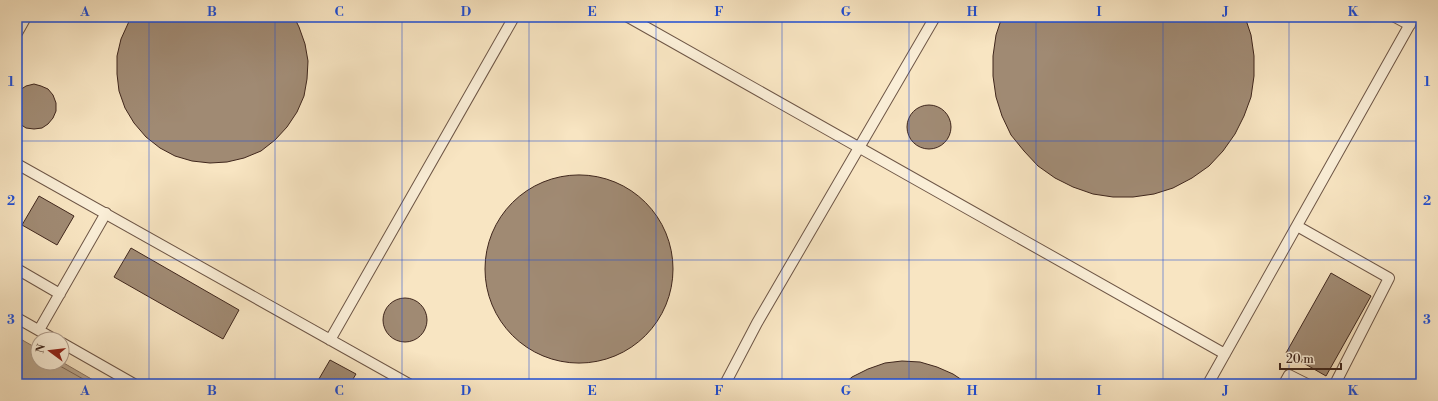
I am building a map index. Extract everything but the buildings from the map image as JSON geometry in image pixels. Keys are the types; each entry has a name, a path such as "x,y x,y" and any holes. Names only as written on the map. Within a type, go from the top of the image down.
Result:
{"lane":[{"path":"17,33 26,17"},
{"path":"330,340 514,17"},
{"path":"628,17 1225,354"},
{"path":"726,384 757,323 936,17"},
{"path":"1208,384 1412,21 1395,17"},
{"path":"17,164 409,384"},
{"path":"17,318 39,330 106,213"},
{"path":"1297,226 1390,278 1335,384"},
{"path":"17,269 60,294"},
{"path":"70,348 134,384"},
{"path":"1284,384 1289,375 1307,384"}],"water":[{"path":"17,337 30,344 30,371 70,371 70,367 100,384 17,384"}]}
